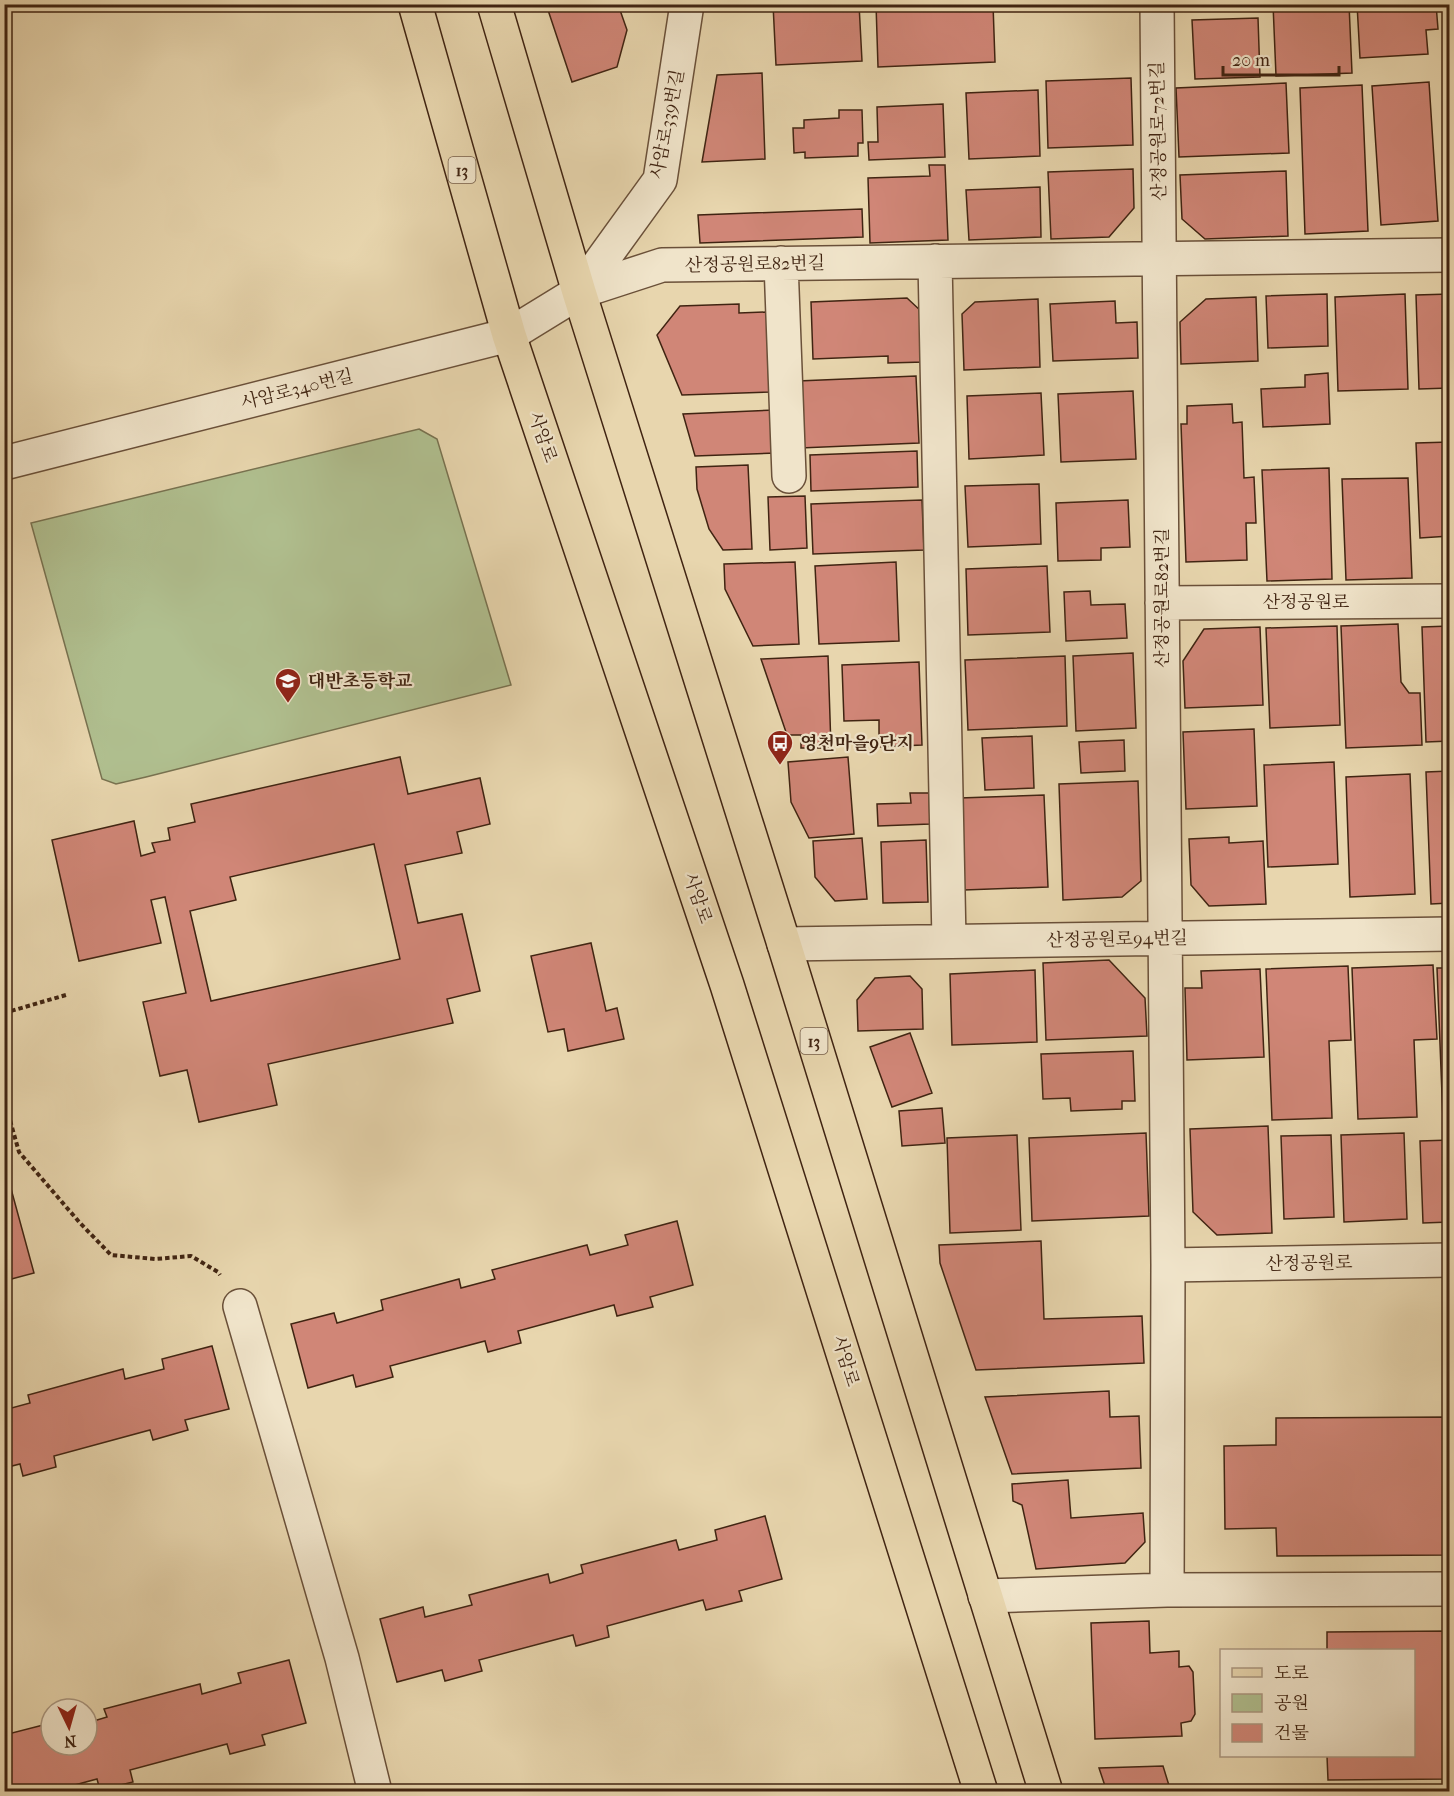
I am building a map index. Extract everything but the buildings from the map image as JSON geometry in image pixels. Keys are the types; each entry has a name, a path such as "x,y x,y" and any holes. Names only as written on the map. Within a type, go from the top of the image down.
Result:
{"main road":[{"name":"사암로","path":"415,4 509,335 727,985 981,1791"},
{"name":"13","path":"494,4 579,292 1046,1791"}],"street":[{"name":"사암로339번길","path":"579,292 660,180 687,4"},
{"name":"산정공원로72번길","path":"1157,4 1160,258"},
{"name":"산정공원로82번길","path":"579,292 662,265 1449,255"},
{"name":"산정공원로82번길","path":"1160,258 1168,1265 1167,1590"},
{"path":"935,261 949,941"},
{"path":"781,263 789,476"},
{"name":"사암로340번길","path":"4,463 509,335 579,292"},
{"name":"산정공원로","path":"1162,603 1449,601"},
{"name":"산정공원로94번길","path":"784,944 1449,934"},
{"name":"산정공원로","path":"1168,1265 1449,1260"},
{"path":"240,1306 342,1658 375,1791"},
{"path":"985,1596 1167,1590 1449,1589"}],"path":[{"path":"4,946 10,969 4,982"},
{"path":"4,1013 66,995"},
{"path":"4,1100 19,1152 80,1223 111,1255 156,1259 191,1256 219,1272 240,1306"}],"green space":[{"path":"419,429 437,439 511,685 116,784 102,779 31,523"}],"place":[{"name":"대반초등학교","path":"288,704"},
{"name":"영천마을9단지","path":"780,766"}]}
